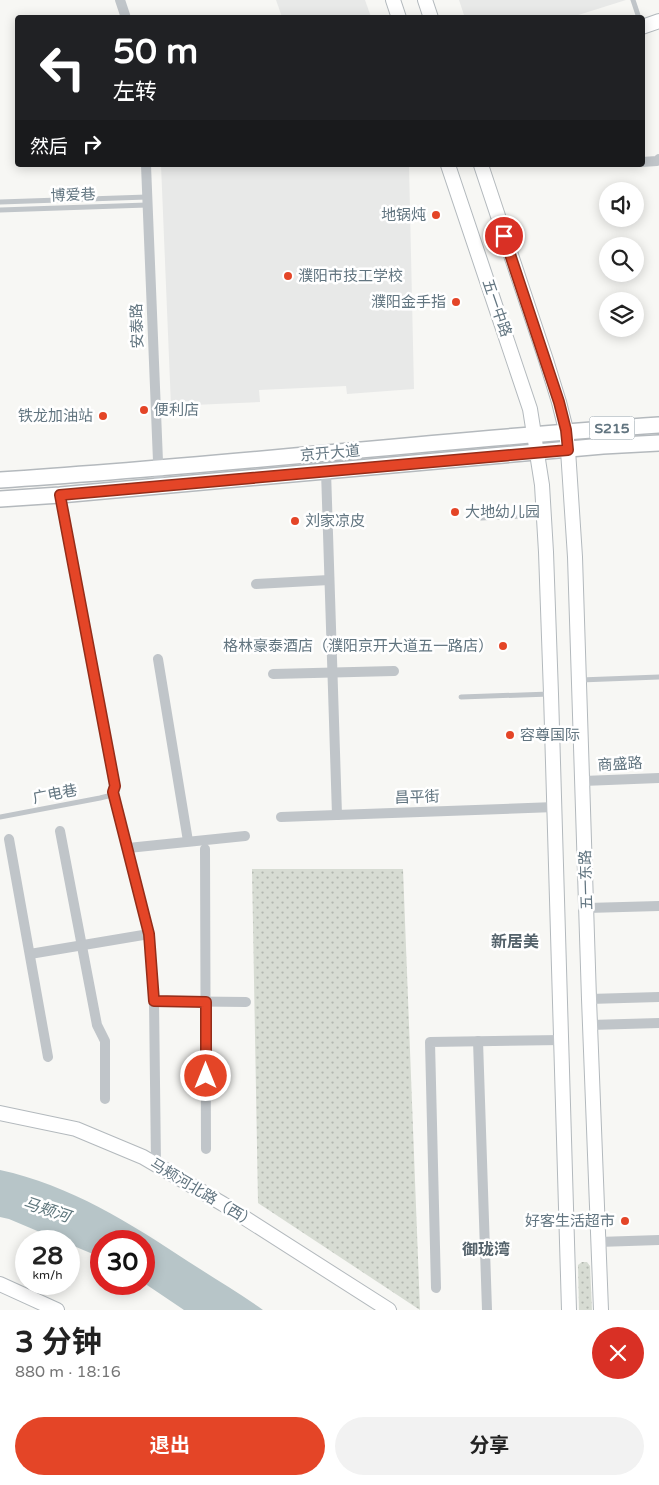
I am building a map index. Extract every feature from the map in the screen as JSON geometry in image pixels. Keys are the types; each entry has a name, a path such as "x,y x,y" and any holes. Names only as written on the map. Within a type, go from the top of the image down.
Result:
{"main road":[{"name":"京开大道","path":"0,480 96,474 566,430 659,424"},
{"name":"京开大道","path":"0,498 60,495 326,470 659,443"}],"street":[{"path":"120,0 125,15"},
{"path":"393,0 398,15"},
{"path":"425,0 430,15"},
{"path":"645,26 659,21"},
{"path":"645,162 657,161 659,159"},
{"name":"安泰路","path":"146,167 159,486"},
{"name":"五一中路","path":"449,167 517,367 530,409 538,452"},
{"name":"五一中路","path":"482,167 546,360 566,430 568,450"},
{"name":"五一东路","path":"568,450 573,505 580,680 589,999 601,1310"},
{"name":"五一东路","path":"538,452 544,515 551,694 569,1310"},
{"path":"326,470 337,815"},
{"path":"60,495 115,786 113,792 149,934 154,1001 156,1164"},
{"path":"256,584 329,580"},
{"path":"158,659 188,841"},
{"path":"273,674 394,671"},
{"name":"商盛路","path":"583,781 659,778"},
{"name":"昌平街","path":"281,817 555,806"},
{"path":"60,832 97,1024 105,1041 105,1100"},
{"path":"128,848 245,836"},
{"path":"9,839 48,1057"},
{"path":"205,849 206,1149"},
{"path":"587,908 659,906"},
{"path":"30,954 149,934"},
{"path":"589,999 659,997"},
{"path":"154,1001 246,1002"},
{"path":"590,1025 659,1023"},
{"path":"436,1288 430,1042 561,1040"},
{"path":"478,1041 487,1310"},
{"name":"马颊河北路（西）","path":"0,1113 76,1129 143,1157 223,1204 389,1310"},
{"path":"598,1242 659,1240"},
{"path":"0,1284 52,1309"}],"lane":[{"path":"633,0 638,15"},
{"name":"博爱巷","path":"0,202 147,201"},
{"name":"博爱巷","path":"0,210 147,201"},
{"path":"481,518 544,515"},
{"path":"580,680 659,676"},
{"path":"461,697 551,694"},
{"name":"广电巷","path":"0,817 100,798 108,796 113,792"}],"shaded area":[{"path":"276,0 365,0 370,15 281,15"},
{"path":"459,0 626,0 578,15 464,15"},
{"name":"濮阳市技工学校","path":"161,167 409,167 414,389 347,394 346,386 259,390 260,402 171,406"},
{"path":"252,869 403,869 420,1310 258,1203"},
{"path":"582,1262 587,1262 590,1266 592,1310 579,1310 578,1265"}],"water":[{"name":"马颊河","path":"0,1170 51,1185 75,1195 139,1230 90,1230 90,1253 80,1249 80,1230 35,1230 0,1217"},
{"path":"155,1240 263,1310 184,1310 155,1290"}],"place":[{"name":"地锅炖","path":"436,215"},
{"name":"濮阳市技工学校","path":"288,276"},
{"name":"濮阳金手指","path":"456,302"},
{"name":"便利店","path":"144,410"},
{"name":"铁龙加油站","path":"103,416"},
{"name":"大地幼儿园","path":"455,512"},
{"name":"刘家凉皮","path":"295,521"},
{"name":"格林豪泰酒店（濮阳京开大道五一路店）","path":"503,646"},
{"name":"容尊国际","path":"510,735"},
{"name":"好客生活超市","path":"625,1221"}],"district":[{"name":"新居美","path":"515,941"},
{"name":"御珑湾","path":"486,1249"}],"route":[{"path":"206,1076 206,1002 154,1001 149,934 113,792 115,786 60,495 568,450 566,430 559,402 504,236"}]}
